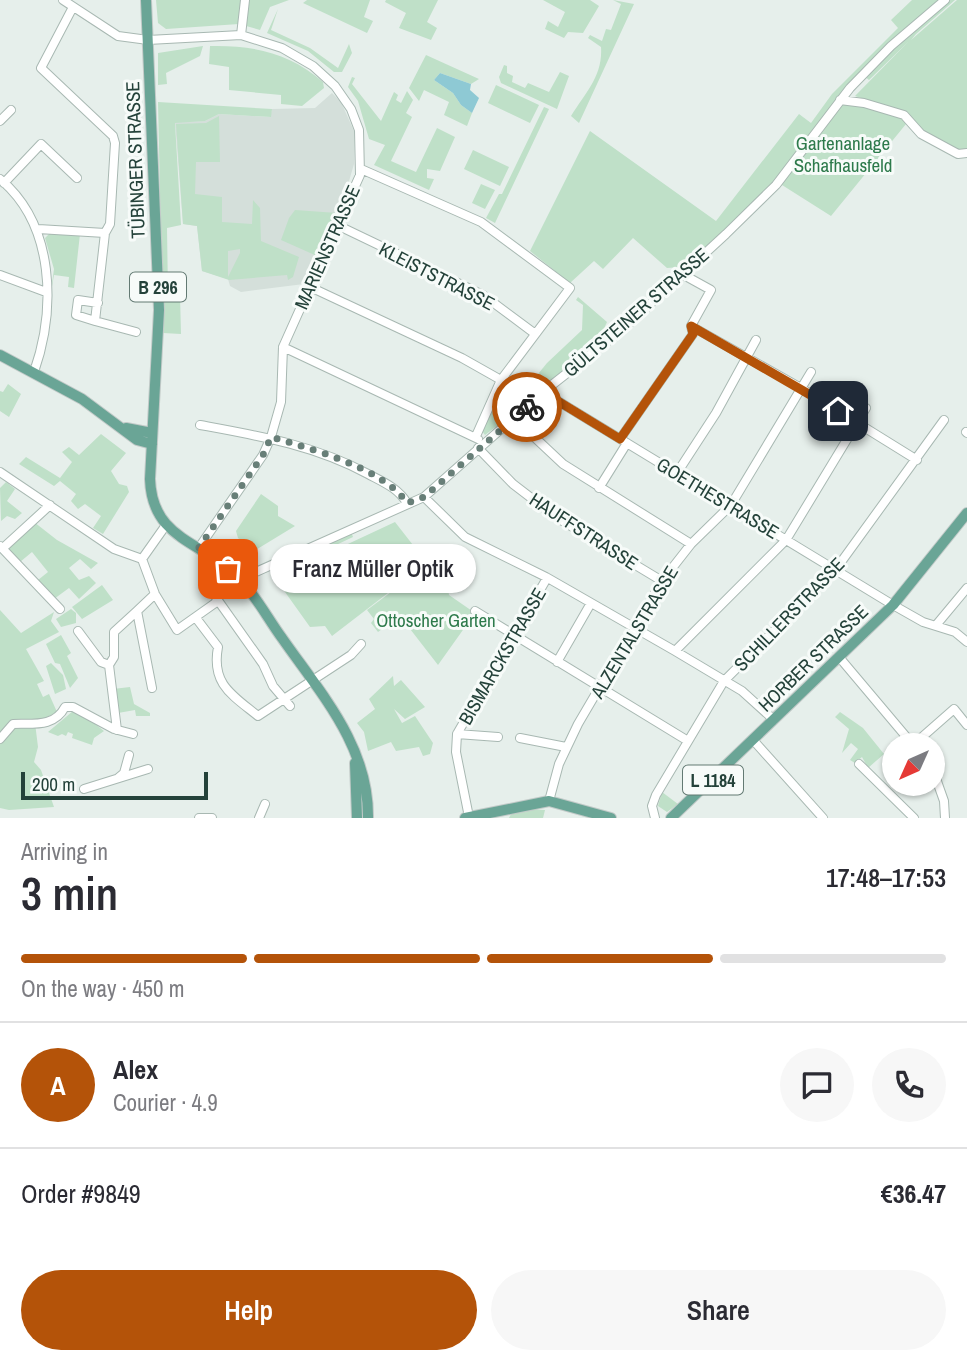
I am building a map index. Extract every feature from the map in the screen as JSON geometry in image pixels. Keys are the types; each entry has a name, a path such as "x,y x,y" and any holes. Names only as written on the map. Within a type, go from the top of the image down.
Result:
{"main road":[{"name":"TÜBINGER STRASSE","path":"146,0 159,330 150,479 153,506 166,524"},
{"path":"0,355 82,398 137,440 152,438"},
{"name":"HORBER STRASSE","path":"671,818 893,605 967,513"},
{"path":"166,524 240,579 337,714 365,781 368,818"},
{"path":"352,745 357,818"},
{"path":"467,817 549,801 611,818"}],"street":[{"name":"MARIENSTRASSE","path":"63,0 118,36 148,40 242,35 299,56 337,87 351,108 359,130 361,169 283,347 281,402 271,437 252,472 198,549"},
{"name":"GÜLTSTEINER STRASSE","path":"240,579 424,497 543,392 623,329 776,186 840,100 891,46 945,0"},
{"path":"242,35 245,3"},
{"path":"73,7 41,68 113,136 115,143 110,224 105,233 95,321"},
{"path":"840,100 864,103 904,116 921,134 958,154 967,153"},
{"path":"0,121 11,110"},
{"path":"34,372 42,345 46,292 38,229 24,205 2,181 41,144 54,140"},
{"path":"41,144 77,178"},
{"path":"283,347 476,436 501,380 570,288 481,222 361,169"},
{"name":"KLEISTSTRASSE","path":"337,225 483,295 534,333"},
{"path":"38,229 105,233"},
{"path":"599,488 623,441 693,334 691,326 711,290 682,274"},
{"path":"0,275 46,292"},
{"path":"309,286 462,358 501,380"},
{"path":"98,303 78,300 76,315 136,332"},
{"path":"691,326 802,388 917,460"},
{"path":"677,473 716,413 756,340"},
{"name":"ALZENTALSTRASSE","path":"549,801 566,747 662,581 691,544 731,505 811,372"},
{"name":"GOETHESTRASSE","path":"543,392 893,605 923,622 937,624 967,642"},
{"path":"675,651 786,540 866,408"},
{"path":"514,418 564,464 691,544"},
{"name":"SCHILLERSTRASSE","path":"654,818 652,806 656,796 724,681 836,569 944,420"},
{"path":"200,425 310,446 346,462 399,492 407,503"},
{"name":"HAUFFSTRASSE","path":"476,436 480,447 513,484 556,517 662,581"},
{"path":"0,472 114,549 142,559 155,594 177,629 218,601"},
{"path":"424,497 465,537 547,578 675,651 747,695 774,720"},
{"path":"50,505 1,547 60,609"},
{"path":"142,559 166,524"},
{"path":"217,561 205,582 263,664 273,686 290,706"},
{"name":"BISMARCKSTRASSE","path":"467,817 456,752 457,734 516,637 547,578"},
{"path":"937,624 967,589"},
{"path":"117,730 109,665 114,657 115,628 155,594"},
{"path":"557,662 592,603"},
{"path":"137,611 152,688"},
{"path":"475,611 688,741"},
{"path":"196,618 218,647 215,664 220,681 258,716 313,681 361,644"},
{"path":"78,631 101,662 109,665"},
{"path":"839,657 904,733"},
{"path":"0,739 13,724 40,724 62,714 65,707 85,712 117,730 133,734"},
{"path":"927,733 954,709 967,725"},
{"path":"457,734 498,737"},
{"path":"520,738 566,747"},
{"path":"754,741 823,818"},
{"path":"116,780 124,773 129,755"},
{"path":"859,764 914,818"},
{"path":"84,789 148,769"},
{"path":"942,796 945,818"},
{"path":"259,818 265,804"},
{"path":"489,811 501,818"},
{"path":"200,817 212,818"}],"shaded area":[{"path":"332,93 341,102 354,131 354,164 345,195 304,284 241,292 230,286 228,279 202,271 197,226 183,224 175,122 205,121 219,114 270,117 272,109 315,108"}],"green space":[{"path":"156,0 289,0 270,7 260,30 239,24 166,29 158,23"},
{"path":"307,0 370,0 364,17 373,21 367,33 303,3"},
{"path":"438,0 427,22 437,28 431,40 399,28 406,13 385,2"},
{"path":"543,0 590,0 599,6 583,33 568,32 564,38 545,29 548,21 558,27 565,12"},
{"path":"613,0 634,4 579,123 571,116 592,84 601,57 601,47 588,38 590,35 602,41 606,29 611,30 621,4"},
{"name":"Gartenanlage Schafhausfeld","path":"912,0 955,0 911,40 957,0 967,0 967,151 959,152 916,128 909,114 855,96 909,41 869,80 864,76 849,92 849,97 908,115 906,124 831,216 782,185 691,272 681,267 667,268 633,238 603,269 594,261 570,283 530,251 590,131 716,221 799,114 811,123 832,94 898,28 891,20"},
{"path":"278,9 271,30 310,48 338,68 349,44 352,53 342,72 334,72 308,51 267,33"},
{"path":"203,46 200,56 166,73 167,84 158,85 158,53"},
{"path":"210,46 256,49 284,58 310,72 323,82 324,88 302,106 281,104 281,95 229,90 229,67 209,64"},
{"path":"426,55 479,79 471,84 440,73 434,80 453,93 461,105 472,113 467,126 444,115 449,102 424,90 419,101 409,88"},
{"path":"504,65 507,66 507,73 513,76 512,82 525,88 528,83 549,92 560,72 569,76 557,109 501,83 499,77"},
{"path":"352,77 355,78 352,84 381,121 394,92 398,95 396,100 401,103 407,91 413,100 406,113 412,117 391,161 416,172 437,128 455,137 440,171 427,169 427,178 434,179 429,190 374,165 385,145 369,139 358,101 348,87"},
{"path":"496,85 539,105 530,123 488,103"},
{"path":"158,102 272,109 271,117 219,114 205,121 175,123 181,225 167,228 168,293 180,295 181,334 163,333"},
{"path":"544,107 549,109 495,223 486,218 499,194 502,194"},
{"path":"219,116 220,162 196,162 195,194 222,197 222,222 252,224 253,200 260,208 261,241 299,257 293,277 288,280 287,275 229,280 202,271 197,226 183,224 176,124 206,123","holes":["240,249 228,277 228,251"]},
{"path":"473,150 509,167 500,186 464,169"},
{"path":"481,184 495,190 485,209 472,203"},
{"path":"295,210 337,213 317,256 281,240"},
{"path":"50,233 80,234 74,288 68,287 69,277 54,275 50,298 54,269 45,238"},
{"path":"578,297 607,322 598,342 512,414 495,397 497,393 510,402 521,395 547,363 582,330 583,305 576,300"},
{"path":"8,384 21,394 9,417 0,411 0,391 3,392"},
{"path":"494,401 510,416 485,435 482,431"},
{"path":"101,434 126,453 111,471 119,484 127,486 129,492 103,534 93,528 101,516 85,504 78,509 71,501 76,494 60,481 54,486 19,464 26,457 60,478 72,462 62,452 69,447 79,455"},
{"path":"6,482 15,489 7,501 22,513 15,519 7,516 1,521 0,488"},
{"path":"261,494 278,506 278,516 295,526 254,551 238,538 236,531"},
{"path":"34,522 57,540 98,563 91,569 80,559 69,568 79,580 89,576 96,583 79,599 69,588 54,599 38,580 48,572 32,552 20,562 6,547"},
{"path":"395,522 427,563 332,636 325,626 310,627 275,578"},
{"path":"351,532 353,537 304,560 302,555"},
{"name":"Ottoscher Garten","path":"427,565 437,577 447,583 449,595 475,613 438,665 400,616 378,632 371,623 374,619 367,610"},
{"path":"102,585 113,600 82,619 72,607"},
{"path":"71,609 76,613 76,623 61,627 56,619"},
{"path":"0,610 21,633 54,612 51,621 59,632 26,649 44,681 37,684 43,697 49,694 57,712 35,723 38,747 34,762 41,770 54,807 9,810 0,808"},
{"path":"61,635 71,653 67,656 78,678 70,688 60,664 55,663 46,644"},
{"path":"51,663 63,675 66,689 55,694 46,666"},
{"path":"393,676 394,686 401,680 425,707 405,719 394,709 402,723 415,716 433,743 430,754 423,756 419,747 396,751 391,742 368,751 364,732 357,723 375,709 369,699"},
{"path":"130,687 134,704 150,713 150,716 136,716 135,710 118,713 113,689"},
{"path":"73,711 85,716 104,731 94,738 92,745 72,738 73,734 68,732 66,736 58,736 48,732"},
{"path":"840,712 863,728 882,752 882,756 868,768 862,757 855,763 850,760 858,749 851,743 842,753 849,729 835,717"},
{"path":"662,792 678,804 667,812 658,806"},
{"path":"528,809 545,810 543,818 509,818 511,814"}],"water":[{"path":"440,73 471,84 470,90 479,98 472,113 461,105 453,93 434,80"}],"way so far":[{"path":"228,569 198,549 263,455 271,437 310,446 346,462 386,483 399,492 407,503 424,497 527,407"}],"place":[{"name":"Franz Müller Optik","path":"228,569"}],"route":[{"path":"527,407 543,392 620,439 677,360 693,334 691,326 838,411"}]}
